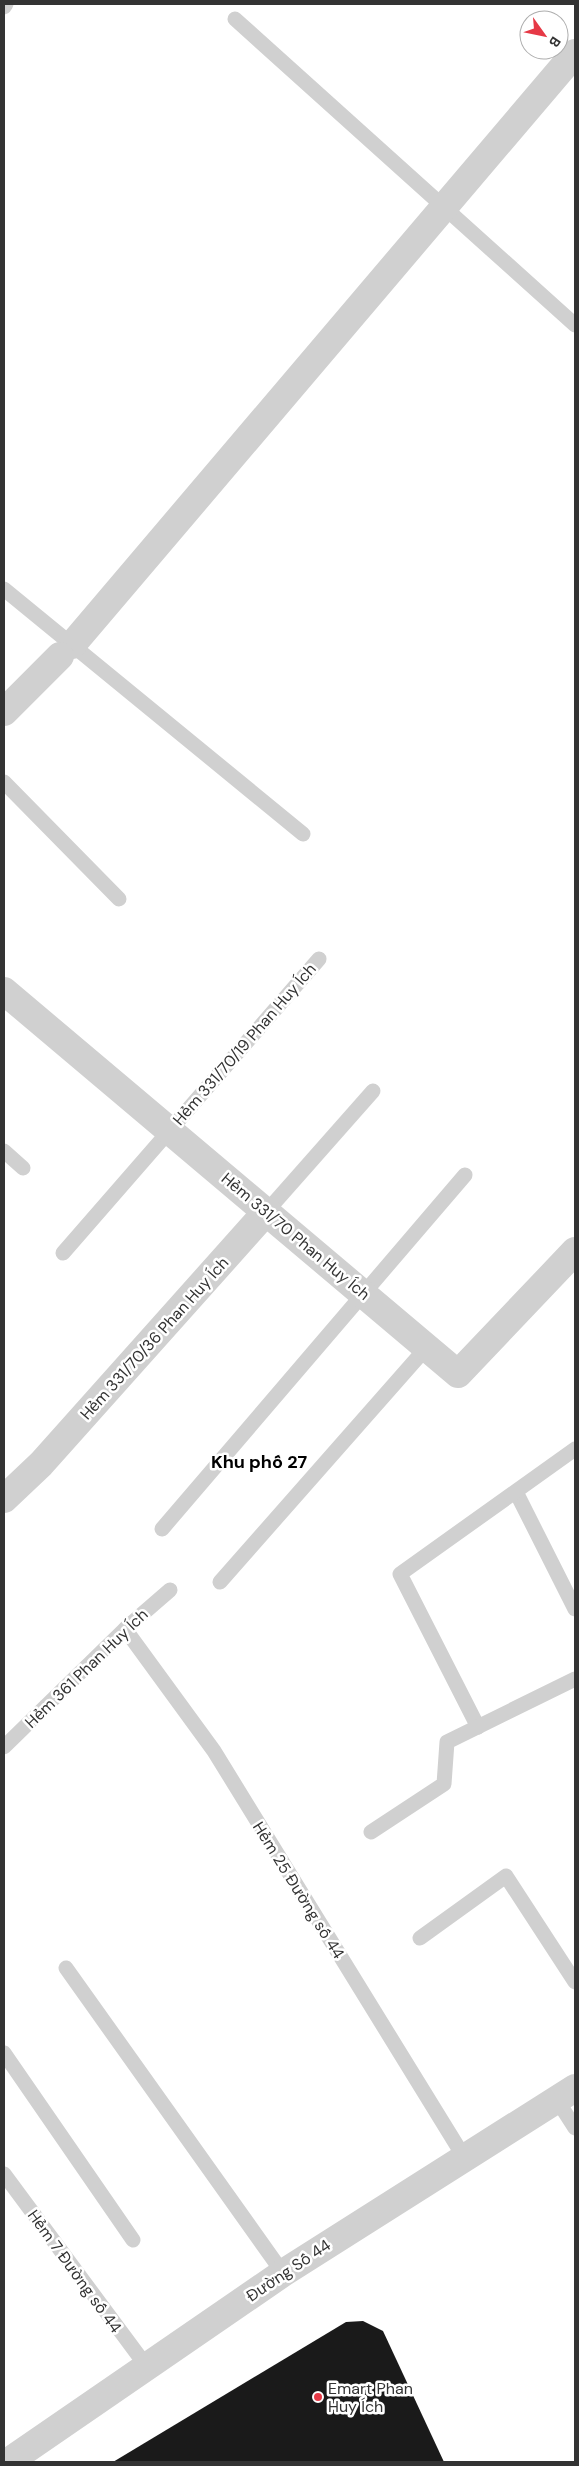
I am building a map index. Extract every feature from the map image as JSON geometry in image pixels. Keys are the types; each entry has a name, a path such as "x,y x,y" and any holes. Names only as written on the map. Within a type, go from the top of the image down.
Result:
{"street":[{"path":"4,712 66,651 575,53"},
{"name":"Hẻm 331/70 Phan Huy Ích","path":"4,991 458,1374 575,1251"},
{"name":"Hẻm 331/70/36 Phan Huy Ích","path":"4,1499 41,1464 267,1211"},
{"name":"Đường Số 44","path":"8,2462 283,2272 566,2094"}],"lane":[{"path":"234,19 444,205 575,325"},
{"path":"4,589 66,651 303,834"},
{"path":"4,782 119,899"},
{"name":"Hẻm 331/70/19 Phan Huy Ích","path":"63,1253 319,959"},
{"path":"267,1211 374,1091"},
{"path":"4,1151 23,1168"},
{"path":"162,1530 465,1175"},
{"path":"220,1582 427,1347"},
{"path":"478,1726 400,1574 575,1450"},
{"path":"516,1492 575,1609"},
{"name":"Hẻm 361 Phan Huy Ích","path":"4,1747 125,1629 170,1590"},
{"name":"Hẻm 25 Đường số 44","path":"125,1629 214,1751 464,2157"},
{"path":"371,1832 444,1784 447,1742 575,1679"},
{"path":"420,1938 506,1876 575,1982"},
{"path":"66,1968 283,2272"},
{"path":"4,2053 133,2240"},
{"path":"566,2094 575,2128"},
{"name":"Hẻm 7 Đường số 44","path":"4,2174 147,2367"}],"building":[{"name":"Emart Phan Huy Ích","path":"363,2321 383,2331 444,2462 113,2462 346,2322"}],"place":[{"name":"Emart Phan Huy Ích","path":"318,2397"}],"district":[{"name":"Khu phố 27","path":"259,1462"}]}
